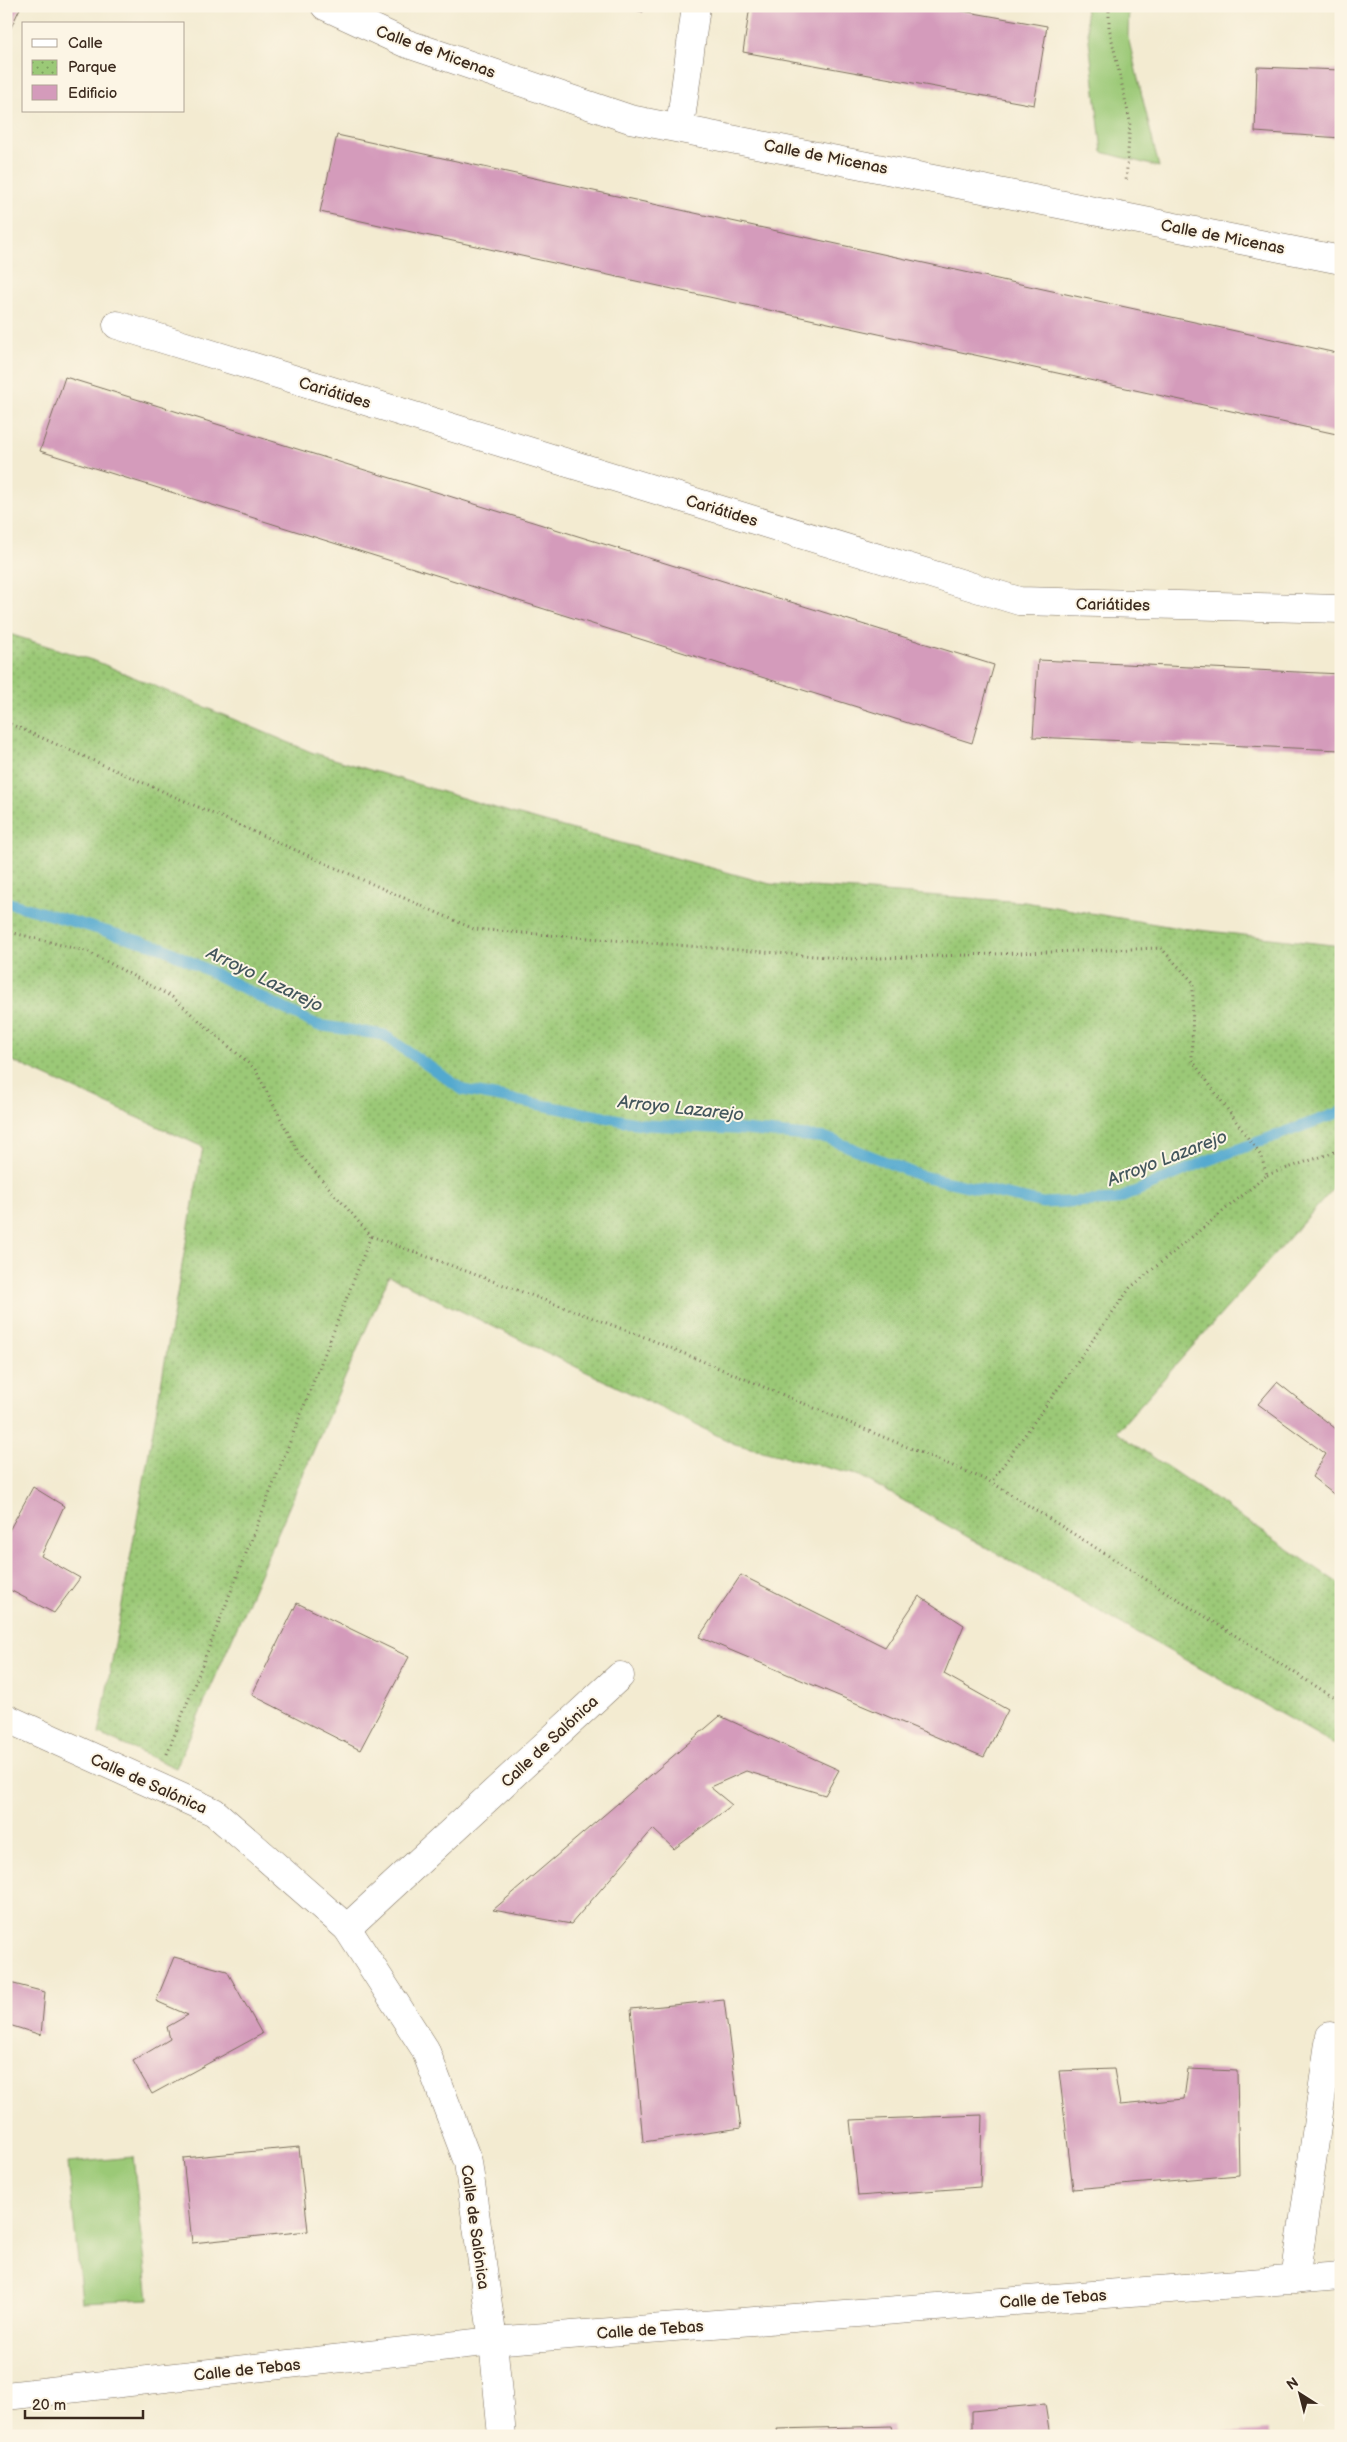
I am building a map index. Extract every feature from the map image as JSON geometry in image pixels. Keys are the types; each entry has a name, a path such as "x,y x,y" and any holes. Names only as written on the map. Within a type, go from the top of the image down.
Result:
{"street":[{"name":"Calle de Micenas","path":"325,6 405,42 630,119 680,127 1341,260"},
{"path":"680,127 696,6"},
{"name":"Cariátides","path":"117,325 1019,601 1341,609"},
{"name":"Calle de Salónica","path":"347,1928 620,1676"},
{"name":"Calle de Salónica","path":"6,1718 214,1812 347,1928 425,2049 468,2162 492,2341 502,2436"},
{"path":"1295,2280 1330,2036"},
{"name":"Calle de Tebas","path":"6,2396 492,2341 1341,2276"}],"path":[{"path":"1109,6 1109,27 1130,121 1124,216"},
{"path":"6,722 474,928 853,959 1161,948 1193,982 1192,1060 1261,1156 1267,1175"},
{"path":"6,932 89,952 172,997 255,1069 298,1152 371,1236 647,1338 991,1482 1341,1702"},
{"path":"991,1482 1130,1288 1267,1175 1341,1150"},
{"path":"155,1786 371,1236"}],"green space":[{"path":"1085,6 1129,6 1128,37 1159,167 1102,152"},
{"path":"6,633 98,662 311,752 512,813 770,884 1025,902 1173,927 1341,946 1341,1180 1116,1432 1341,1585 1341,1748 860,1476 735,1444 389,1276 176,1768 99,1734 203,1147 6,1058"},
{"path":"133,2157 149,2299 82,2302 68,2163"}],"building":[{"path":"6,6 21,6 8,34 6,33"},
{"path":"620,6 644,6 643,12"},
{"path":"750,6 934,6 1047,26 1034,105 743,52"},
{"path":"1257,67 1341,70 1341,138 1255,132"},
{"path":"337,135 1341,354 1341,435 320,212"},
{"path":"65,377 994,665 972,743 40,451"},
{"path":"1038,660 1341,674 1341,750 1033,737"},
{"path":"1277,1382 1341,1433 1341,1500 1312,1477 1326,1454 1258,1404"},
{"path":"33,1487 64,1506 41,1556 80,1578 54,1613 6,1588 6,1536"},
{"path":"741,1575 885,1647 919,1596 964,1625 944,1674 1008,1710 984,1757 699,1637"},
{"path":"297,1603 409,1657 360,1750 252,1695"},
{"path":"720,1716 839,1770 825,1795 746,1771 710,1787 732,1805 674,1849 653,1829 571,1924 493,1910"},
{"path":"174,1957 227,1971 262,2034 152,2094 133,2061 170,2039 167,2027 188,2015 156,2001"},
{"path":"6,1982 45,1992 41,2035 6,2024"},
{"path":"724,2000 741,2128 643,2142 631,2009"},
{"path":"1114,2069 1120,2105 1184,2099 1188,2069 1237,2071 1239,2175 1073,2189 1059,2071"},
{"path":"982,2115 980,2187 858,2196 850,2120"},
{"path":"299,2147 308,2231 192,2243 183,2158"},
{"path":"1045,2404 1050,2436 972,2436 972,2411"},
{"path":"892,2426 894,2436 779,2436 777,2429"},
{"path":"1269,2430 1269,2436 1201,2436 1201,2434"}],"waterway":[{"name":"Arroyo Lazarejo","path":"6,902 163,948 317,1025 384,1035 463,1090 646,1125 734,1129 827,1138 918,1175 1043,1203 1116,1200 1206,1161 1341,1112"}]}
